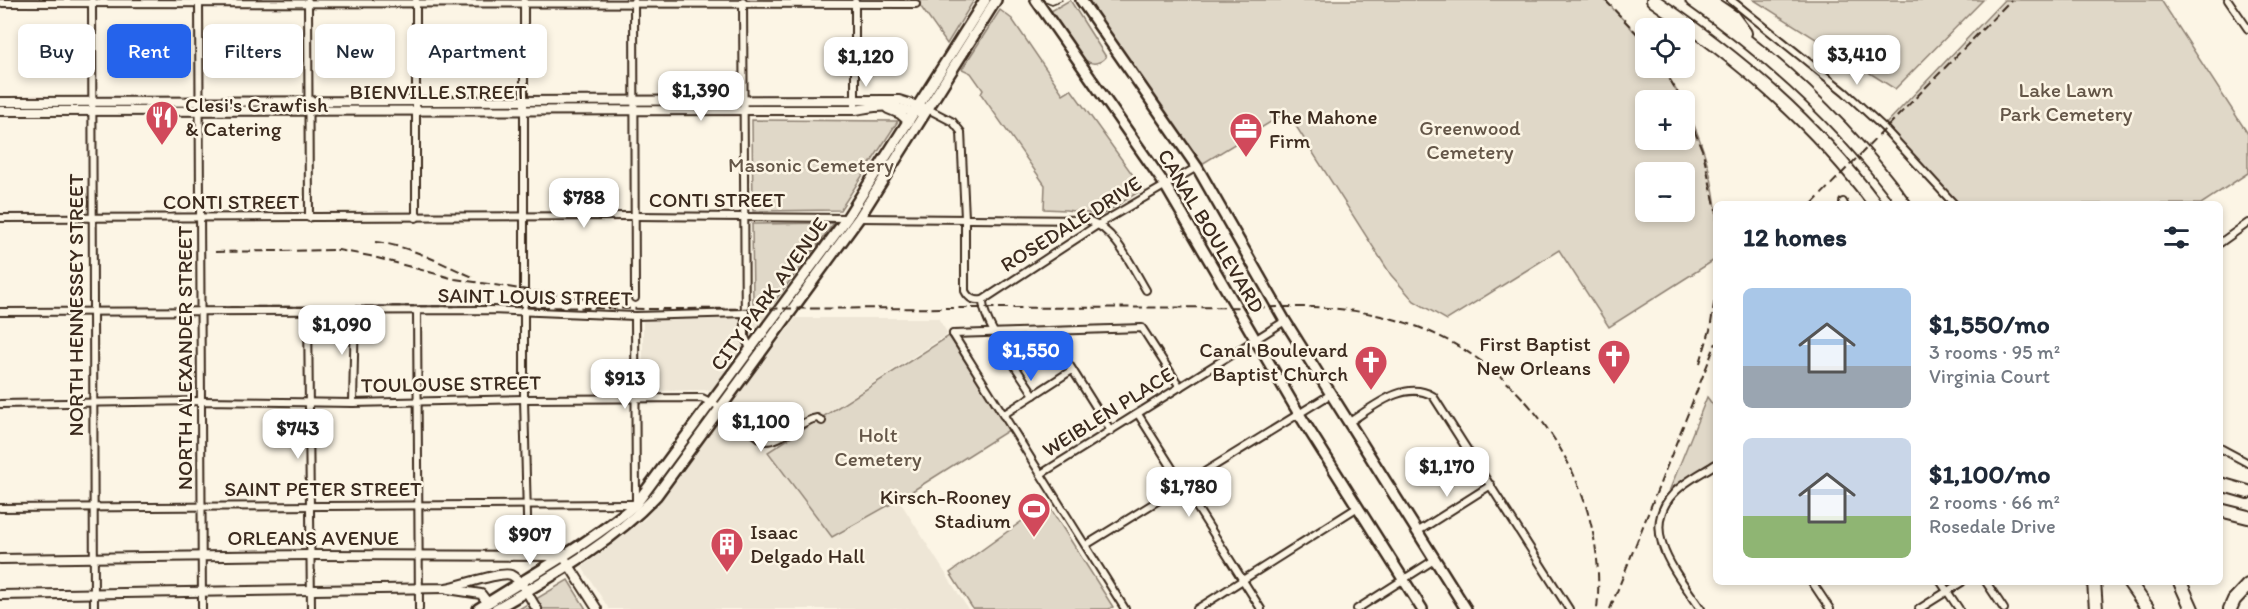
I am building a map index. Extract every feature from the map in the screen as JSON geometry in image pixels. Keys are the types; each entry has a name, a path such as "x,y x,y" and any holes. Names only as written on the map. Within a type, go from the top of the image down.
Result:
{"highway":[{"path":"1641,0 1699,31"},
{"path":"1653,0 1699,31 1751,72 1800,117 1833,152 1873,201"},
{"path":"1692,0 1756,48 1847,134 1902,201"},
{"path":"1708,0 1732,17 1756,48"},
{"path":"1892,187 1907,201"},
{"path":"2223,485 2248,492"},
{"path":"2223,511 2248,517"},
{"path":"2094,585 2096,609"},
{"path":"2131,585 2148,609"},
{"path":"2181,585 2192,609"},
{"path":"2230,609 2234,600 2248,585"}],"main road":[{"name":"CITY PARK AVENUE","path":"492,606 520,582 657,496 858,218 985,0"},
{"name":"CITY PARK AVENUE","path":"478,609 492,606 526,592 570,565 627,524 711,402 847,218 909,123 996,0"},
{"name":"CANAL BOULEVARD","path":"1036,0 1165,184 1299,414 1422,609"},
{"name":"CANAL BOULEVARD","path":"1082,0 1197,167 1285,321 1466,609"},
{"path":"526,592 536,579 560,558"}],"street":[{"path":"1731,0 1845,92 1876,120 1951,201"},
{"path":"2228,0 2248,29"},
{"name":"NORTH HENNESSEY STREET","path":"92,1 94,609"},
{"path":"416,1 416,218"},
{"path":"634,1 635,298"},
{"path":"743,1 745,338 750,350"},
{"path":"0,3 743,1 916,4"},
{"name":"NORTH ALEXANDER STREET","path":"199,2 202,609"},
{"path":"308,2 309,218"},
{"path":"524,2 524,399 528,555"},
{"path":"855,2 855,106"},
{"name":"BIENVILLE STREET","path":"855,106 899,100 957,126 963,140 965,218"},
{"name":"BIENVILLE STREET","path":"0,102 199,111 309,111 416,106"},
{"name":"BIENVILLE STREET","path":"0,111 199,102 308,102 416,106 875,106 921,109"},
{"path":"875,106 896,112 909,123"},
{"name":"ROSEDALE DRIVE","path":"983,300 1099,224 1197,167"},
{"name":"CONTI STREET","path":"0,218 635,216 1078,219 1099,224"},
{"path":"965,218 965,291 971,299 983,300 982,308 995,333 1034,394"},
{"path":"2223,241 2248,223"},
{"path":"1099,224 1114,239 1146,290"},
{"path":"353,403 355,310"},
{"name":"SAINT LOUIS STREET","path":"0,312 355,310 635,316 745,313"},
{"path":"308,311 311,609"},
{"path":"417,311 419,609"},
{"path":"635,316 640,506"},
{"name":"WEIBLEN PLACE","path":"1041,474 1285,321"},
{"path":"1125,609 953,334 1143,328 1180,387"},
{"path":"1048,331 1111,431"},
{"path":"1003,415 1072,370"},
{"path":"1348,423 1403,391 1433,396 1569,609"},
{"path":"1086,546 1331,394"},
{"name":"TOULOUSE STREET","path":"0,404 201,401 353,403 702,398 720,407"},
{"path":"720,407 764,441 772,441 808,419 817,418 822,422"},
{"path":"1138,414 1261,609"},
{"path":"2223,450 2248,463"},
{"path":"1701,609 1666,555 1659,532 1664,508 1671,495 1713,466"},
{"path":"1417,532 1491,485"},
{"name":"SAINT PETER STREET","path":"0,508 527,504 640,506"},
{"path":"1197,609 1358,507"},
{"name":"ORLEANS AVENUE","path":"0,559 310,555 528,555 560,558"},
{"path":"560,558 570,565 597,609"},
{"path":"1357,609 1434,560"},
{"path":"0,595 310,592 446,588 467,585 500,573 511,575 520,582 537,609"},
{"path":"1814,585 1830,609"},
{"path":"1943,585 1959,609"},
{"path":"1919,609 1957,585"},
{"path":"1988,585 2004,609"},
{"path":"446,588 481,594 492,606"}],"shaded area":[{"path":"766,315 712,390 643,391 643,320"},
{"path":"796,318 938,318 948,334 767,452 832,538 899,500 968,609 609,609 582,567 646,518"}],"green space":[{"path":"916,0 974,0 947,44"},
{"path":"1070,0 1106,57 1099,62 1093,63 1085,60 1051,11"},
{"name":"Greenwood Cemetery","path":"1081,0 1605,0 1635,32 1635,78 1669,78 1676,90 1635,90 1635,150 1695,150 1695,130 1705,155 1714,194 1713,261 1609,327 1559,250 1447,320 1414,301 1391,275 1287,112 1197,167"},
{"path":"1754,0 1983,0 1895,89"},
{"name":"Lake Lawn Park Cemetery","path":"2004,0 2161,0 2248,134 2248,173 2206,201 1951,201 1883,127"},
{"path":"1000,10 1012,19 1063,94 1071,89 1143,189 1102,215 1044,209 1045,185 981,94 983,90 971,73 962,69"},
{"name":"Masonic Cemetery","path":"752,120 898,121 840,210 753,211"},
{"name":"Masonic Cemetery","path":"834,223 773,303 753,303 752,224"},
{"name":"Holt Cemetery","path":"949,336 1009,430 898,500 832,537 768,452"},
{"path":"1707,397 1713,405 1713,461 1670,489"},
{"name":"Kirsch-Rooney Stadium","path":"1047,503 1113,607 1109,609 973,609 950,573"},
{"path":"568,580 586,609 519,609"}],"tram line":[{"path":"1042,0 1052,4 1062,0"}],"railway":[{"path":"1605,0 1635,31"},
{"path":"1815,201 2011,0"},
{"path":"1669,78 1676,90"},
{"path":"1695,132 1703,152 1714,201"},
{"path":"375,242 413,251 473,277"},
{"path":"215,252 338,250 370,256 455,279 599,301"},
{"path":"216,307 490,306 649,309 1312,307 1371,314 1428,331 1466,351 1501,377 1531,408 1557,443 1577,481 1591,523 1598,565 1597,609"},
{"path":"1700,363 1713,310"},
{"path":"1610,609 1713,351"}],"place":[{"name":"Clesi's Crawfish & Catering","path":"162,146"},
{"name":"The Mahone Firm","path":"1246,158"},
{"name":"First Baptist New Orleans","path":"1614,385"},
{"name":"Canal Boulevard Baptist Church","path":"1371,391"},
{"name":"Kirsch-Rooney Stadium","path":"1034,538"},
{"name":"Isaac Delgado Hall","path":"727,573"}]}
